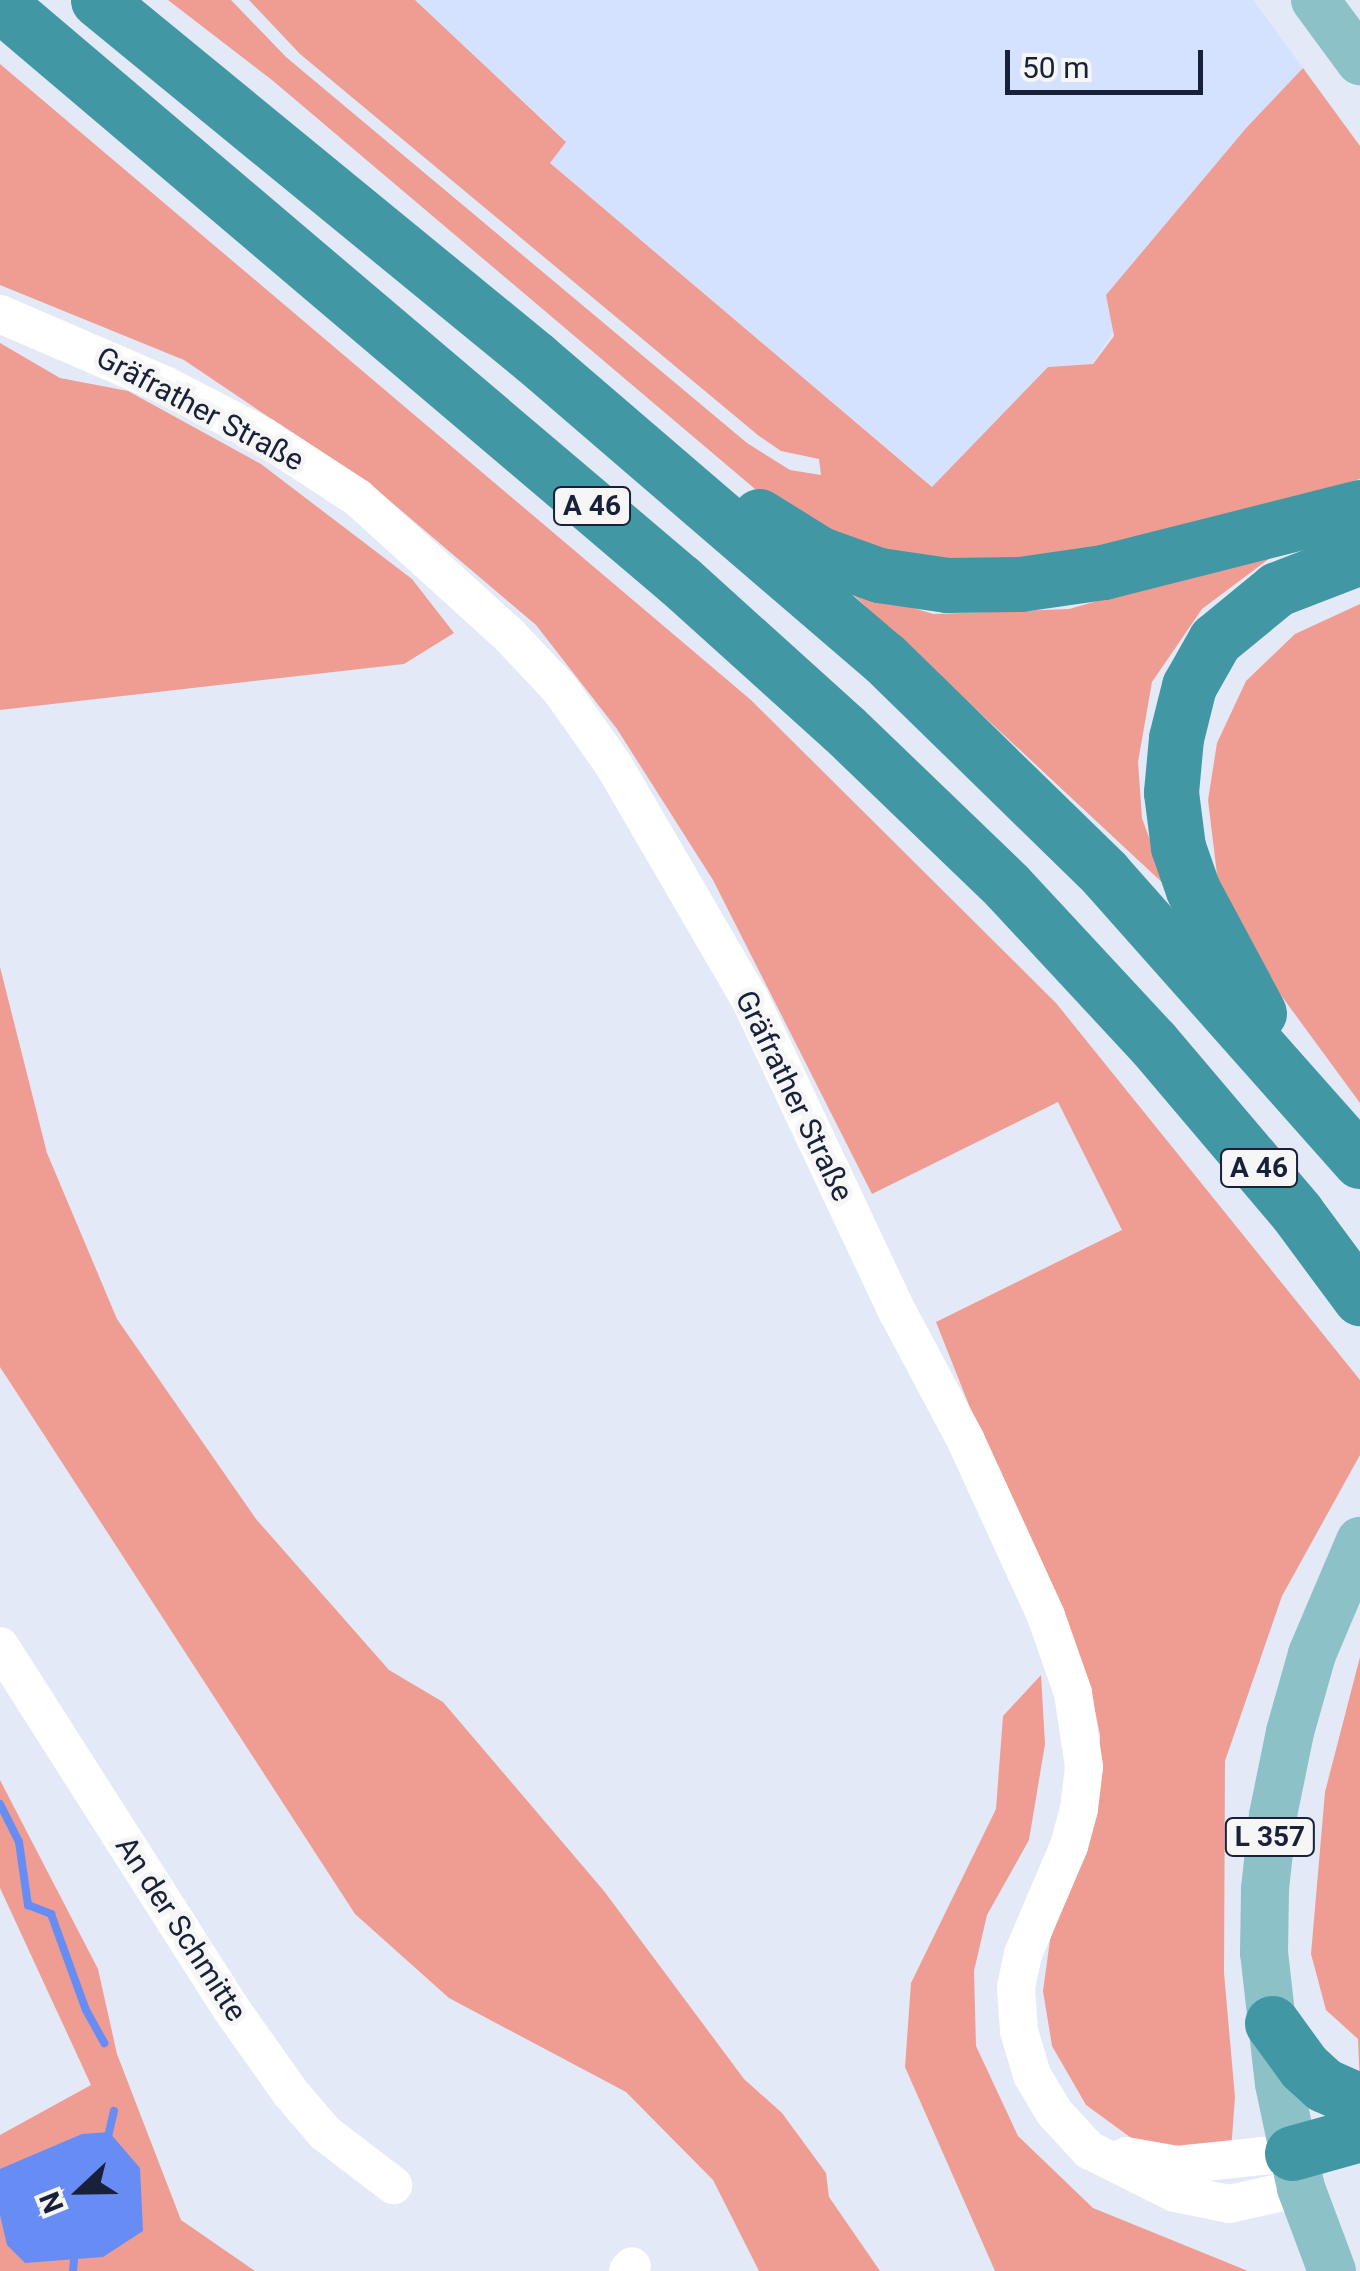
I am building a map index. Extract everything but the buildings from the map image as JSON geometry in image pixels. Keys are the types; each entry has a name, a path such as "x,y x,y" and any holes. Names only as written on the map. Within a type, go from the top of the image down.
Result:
{"highway":[{"name":"A 46","path":"98,0 536,359 884,658 1105,874 1346,1143"},
{"name":"A 46","path":"0,4 680,581 844,730 1007,886 1153,1043 1297,1212 1360,1298"},
{"path":"536,359 691,462 769,524 820,554 879,575 948,585 1020,584 1103,572 1360,507"},
{"path":"1346,1143 1243,988 1194,890 1178,847 1171,792 1176,738 1189,686 1216,640 1277,589 1360,557"},
{"path":"1272,2024 1304,2067 1324,2085 1360,2101"},
{"path":"1297,2171 1360,2134"},
{"path":"1297,2171 1360,2173"}],"main road":[{"path":"1315,0 1360,61"},
{"name":"L 357","path":"1332,2271 1297,2171 1272,2024 1264,1921 1273,1814 1312,1654 1360,1541"}],"street":[{"name":"Gräfrather Straße","path":"0,314 62,339 263,436 358,498 510,636 560,689 613,764 750,999 897,1311 966,1440 1046,1616 1073,1693 1084,1767 1079,1808 1068,1846 1023,1954 1016,2010 1025,2055 1041,2093 1090,2150 1177,2165 1297,2171"},
{"name":"An der Schmitte","path":"0,1646 230,2007 290,2092 325,2133 393,2184"}],"shaded area":[{"path":"168,0 231,0 286,57 747,443 790,470 821,475 819,459 781,451 759,436 300,54 249,0 415,0 566,142 550,163 932,487 1048,367 1093,364 1114,336 1106,295 1247,127 1303,68 1360,146 1360,479 1082,556 899,567 791,513 755,489 272,80"},
{"path":"415,0 1253,0 1303,68 1247,127 1092,364 1048,367 933,487 549,162 566,141"},
{"path":"0,64 751,700 1056,1003 1360,1380 1360,1455 1282,1596 1225,1761 1224,1973 1235,2097 1231,2151 1184,2153 1134,2140 1086,2105 1052,2046 1043,1991 1050,1940 1097,1804 1100,1735 1089,1681 1058,1599 982,1438 936,1322 1122,1230 1058,1102 872,1194 713,880 617,729 536,625 377,490 184,360 0,285"},
{"path":"0,343 60,378 128,391 261,464 412,579 454,633 404,664 0,710"},
{"path":"1282,549 1202,609 1152,682 1138,762 1142,818 1167,887 845,587 933,614 1069,609"},
{"path":"1360,604 1360,1103 1239,938 1219,891 1208,800 1217,743 1246,681 1295,634"},
{"path":"0,967 47,1153 117,1319 256,1519 389,1670 443,1702 604,1891 744,2079 782,2113 826,2173 829,2197 880,2271 759,2271 713,2180 626,2092 449,1998 355,1914 0,1367"},
{"path":"1360,1657 1360,2087 1358,2039 1326,2010 1311,1954 1325,1792"},
{"path":"1041,1675 1045,1744 1029,1840 987,1915 974,1971 976,2046 1018,2136 1093,2208 1248,2271 995,2271 905,2067 911,1983 996,1809 1003,1716"},
{"path":"0,1780 98,1969 117,2054 181,2220 255,2271 0,2271 0,2135 91,2085 0,1888"}],"water":[{"path":"109,2132 140,2168 143,2231 103,2257 25,2263 7,2245 0,2215 0,2169 82,2134"}],"waterway":[{"path":"0,1804 19,1842 28,1905 51,1914 86,2010 104,2043"},
{"path":"107,2141 114,2111"},
{"path":"73,2271 75,2250"}]}
